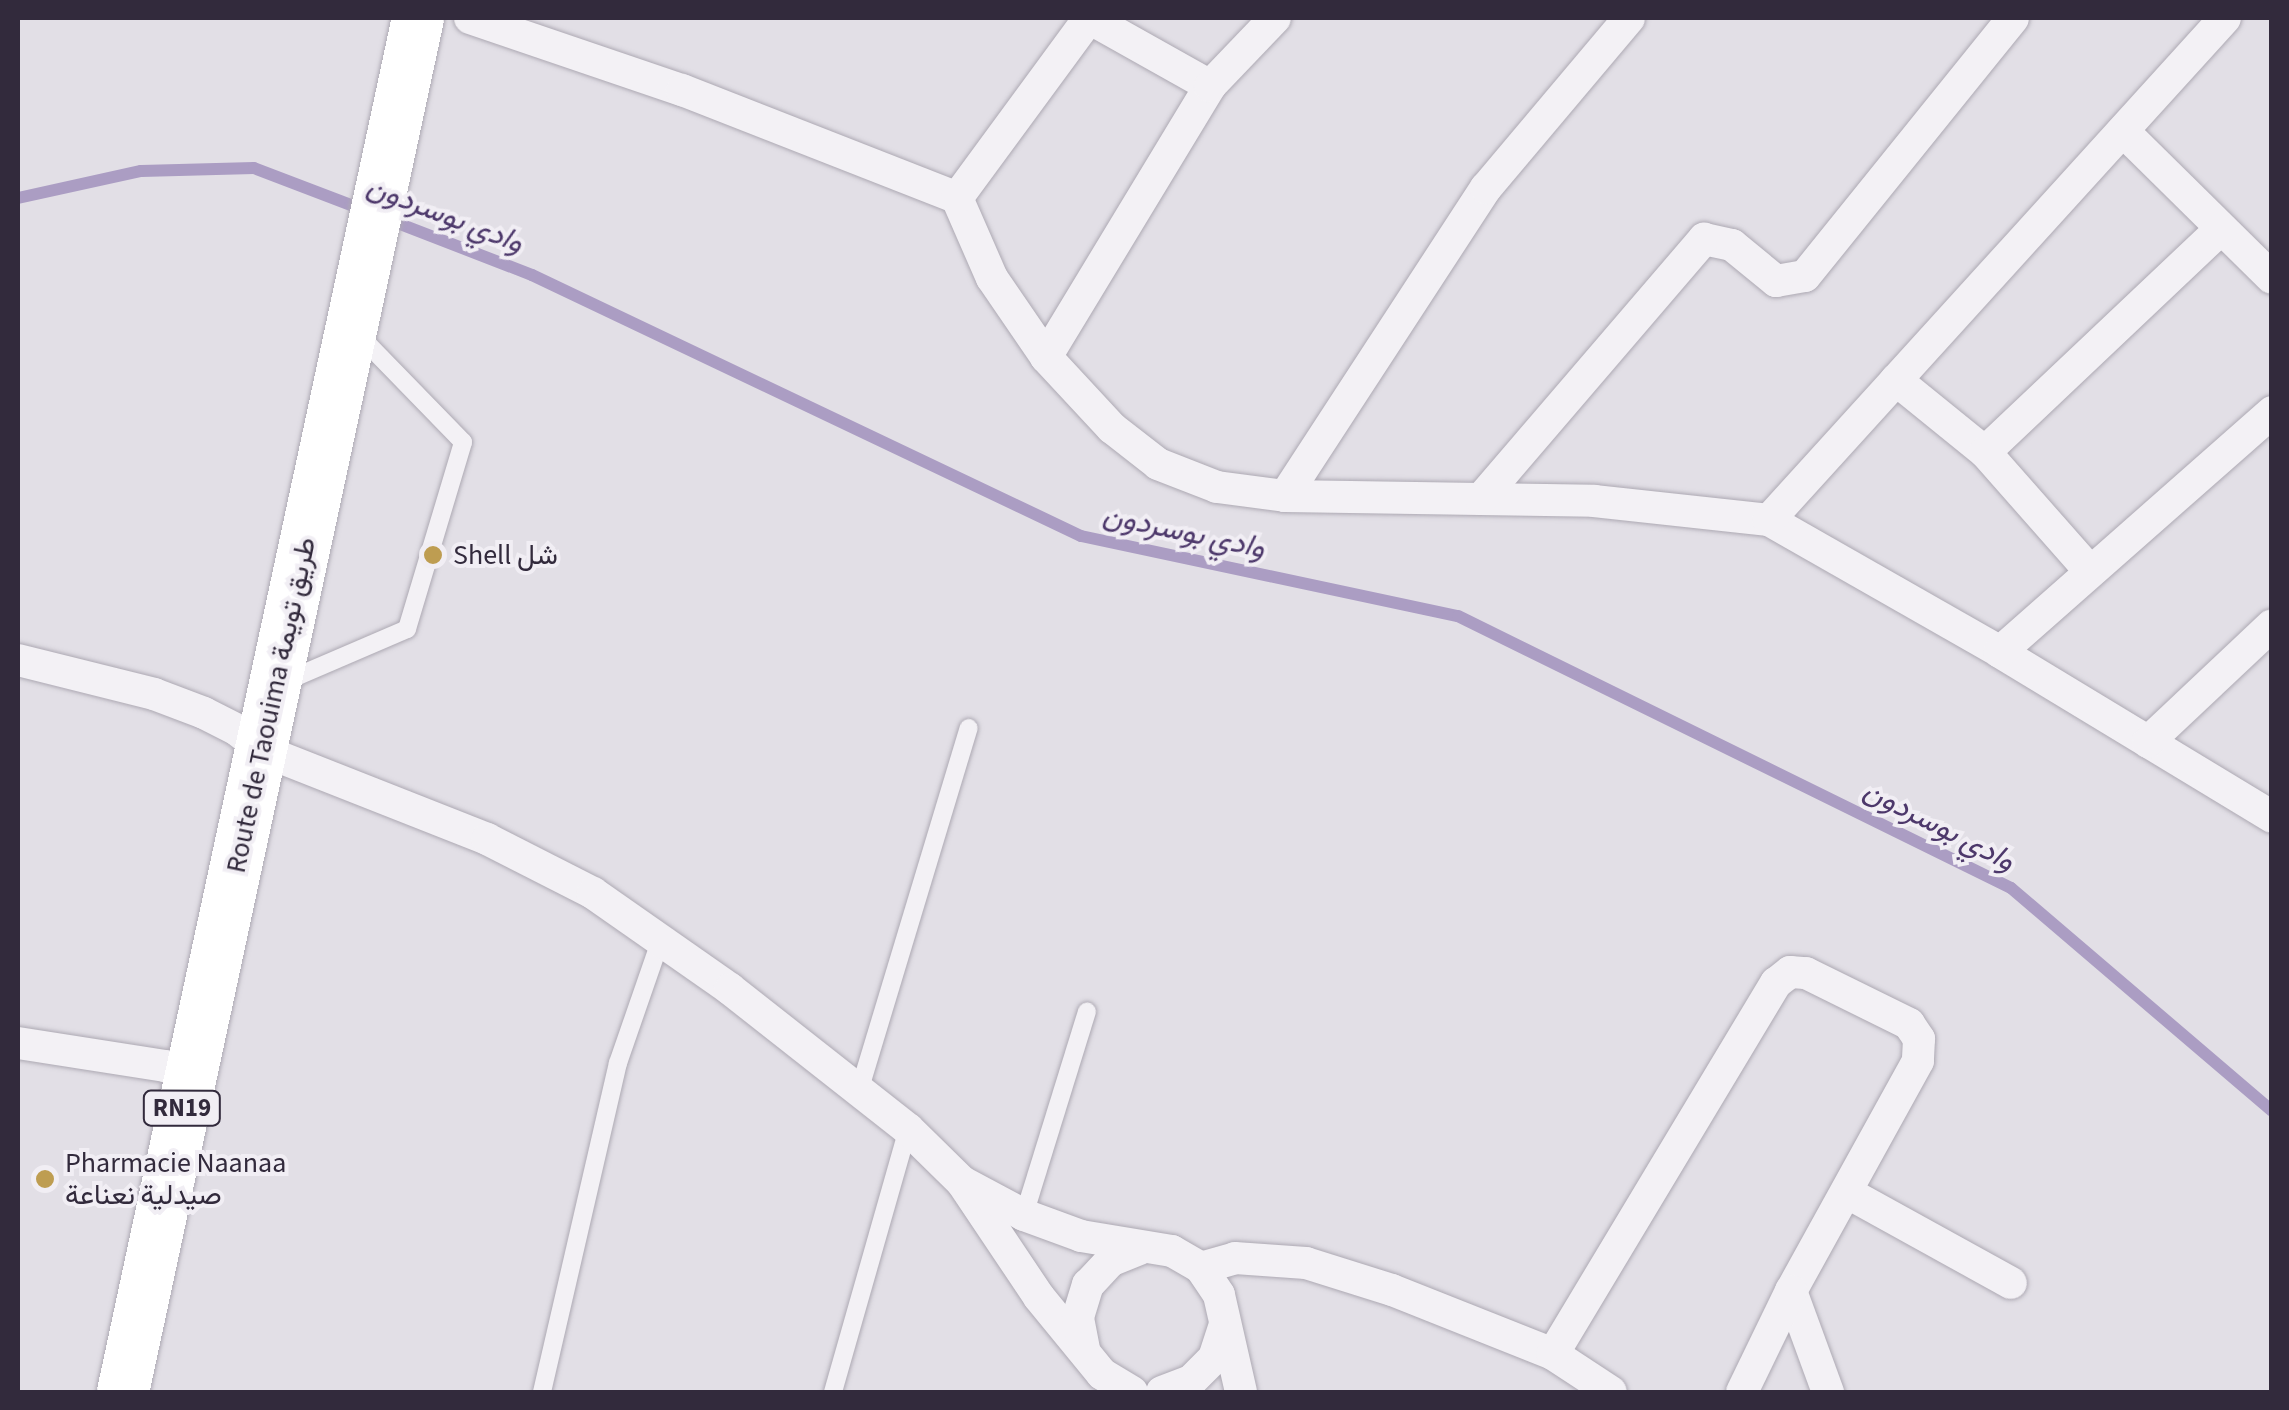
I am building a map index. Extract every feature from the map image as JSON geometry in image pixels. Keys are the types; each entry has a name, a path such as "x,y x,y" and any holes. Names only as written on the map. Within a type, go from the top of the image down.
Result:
{"main road":[{"name":"Route de Taouima طريق تويمة","path":"123,1392 189,1074 264,751 418,18"}],"street":[{"path":"470,18 682,90 957,198 992,278 1046,357 1112,428 1158,464 1217,487 1285,496 1594,501 1769,520 2000,652 2272,817"},
{"path":"957,198 1089,18 1210,86"},
{"path":"1046,357 1210,86 1275,18"},
{"path":"1481,499 1704,239 1732,246 1776,281 1805,276 2013,18"},
{"path":"1769,520 2224,18"},
{"path":"1285,496 1486,188 1613,23"},
{"path":"2123,131 2272,278"},
{"path":"1985,452 2221,229"},
{"path":"1896,380 1985,452 2090,571"},
{"path":"2000,652 2272,412"},
{"path":"2148,742 2272,626"},
{"path":"18,660 154,694 204,713 237,730 264,751 488,839 592,893 860,1088 908,1129 962,1182 1039,1297 1102,1374 1144,1392 1191,1382 1214,1358 1224,1327"},
{"path":"1553,1354 1776,982 1790,972 1806,972 1900,1018 1920,1039 1912,1074 1791,1291 1742,1392"},
{"path":"18,1042 166,1066 189,1074"},
{"path":"962,1182 1024,1215 1081,1236 1140,1249 1172,1251 1201,1268 1219,1295 1241,1392"},
{"path":"1848,1194 2011,1283"},
{"path":"1084,1349 1078,1316 1088,1285 1110,1261 1140,1249"},
{"path":"1201,1268 1235,1258 1306,1263 1392,1290 1553,1354 1610,1392"},
{"path":"1791,1291 1828,1392"}],"lane":[{"path":"275,686 406,630 462,442 355,308"},
{"path":"860,1088 969,728"},
{"path":"542,1392 618,1063 661,940"},
{"path":"1024,1215 1086,1012"},
{"path":"833,1392 908,1129"}],"waterway":[{"name":"وادي بوسردون","path":"18,198 141,171 254,168 364,210"},
{"name":"وادي بوسردون","path":"387,219 532,275 1081,536 1458,616 2011,888 2272,1111"}],"place":[{"name":"Shell شل","path":"433,555"},
{"name":"Pharmacie Naanaa صيدلية نعناعة","path":"45,1179"}]}
